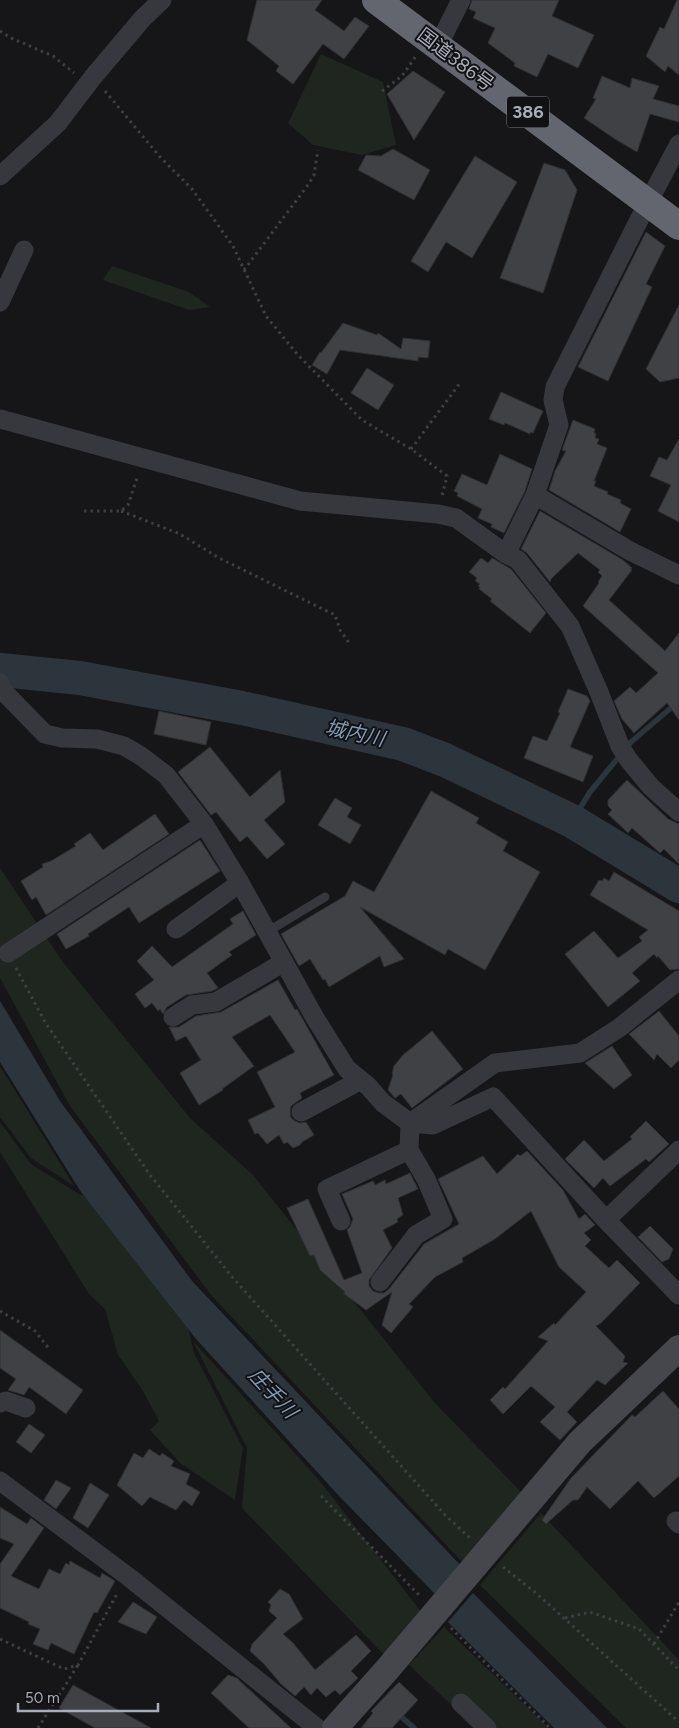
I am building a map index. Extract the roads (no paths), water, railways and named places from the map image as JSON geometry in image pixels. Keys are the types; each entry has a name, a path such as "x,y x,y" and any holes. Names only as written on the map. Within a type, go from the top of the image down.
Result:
{"highway":[{"name":"国道386号","path":"376,0 429,48 648,202 679,226"}],"street":[{"path":"0,176 58,123 143,18 162,0"},
{"path":"429,48 461,0"},
{"path":"506,554 535,495 559,425 554,393 648,202 679,144"},
{"path":"0,302 24,250"},
{"path":"0,419 300,500 438,514 456,518 506,554 518,560 570,626 624,752 651,787 679,812"},
{"path":"535,495 630,551 679,575"},
{"path":"1,686 46,734 62,738 97,739 124,746 166,775 204,824 240,883 315,1018 347,1069 361,1080 383,1103 410,1123 433,1125 493,1097 606,1220 676,1285"},
{"path":"8,953 204,824"},
{"path":"176,929 240,883"},
{"path":"173,1017 192,1005 216,1002 284,962"},
{"path":"410,1123 495,1063 580,1052 619,1028 679,980"},
{"path":"301,1112 361,1080"},
{"path":"380,1282 416,1235 444,1219 426,1179 410,1150 410,1123"},
{"path":"342,1220 327,1189 410,1150"},
{"path":"606,1220 679,1150"},
{"path":"335,1728 385,1672 580,1442 679,1348"},
{"path":"0,1403 6,1401 26,1408"},
{"path":"0,1481 127,1576 317,1728"},
{"path":"461,1703 487,1728"}],"lane":[{"path":"267,932 325,897"}],"water":[{"name":"庄手川","path":"0,1001 60,1101 192,1281 463,1568 438,1597 340,1497 196,1339 81,1192 0,1062"},
{"path":"473,1593 607,1728 554,1728 448,1622"}],"waterway":[{"name":"城内川","path":"0,670 80,678 242,708 403,744 445,760 572,821 679,886"},
{"path":"572,821 590,792 631,742 679,701"},
{"path":"397,1713 414,1728"}]}
